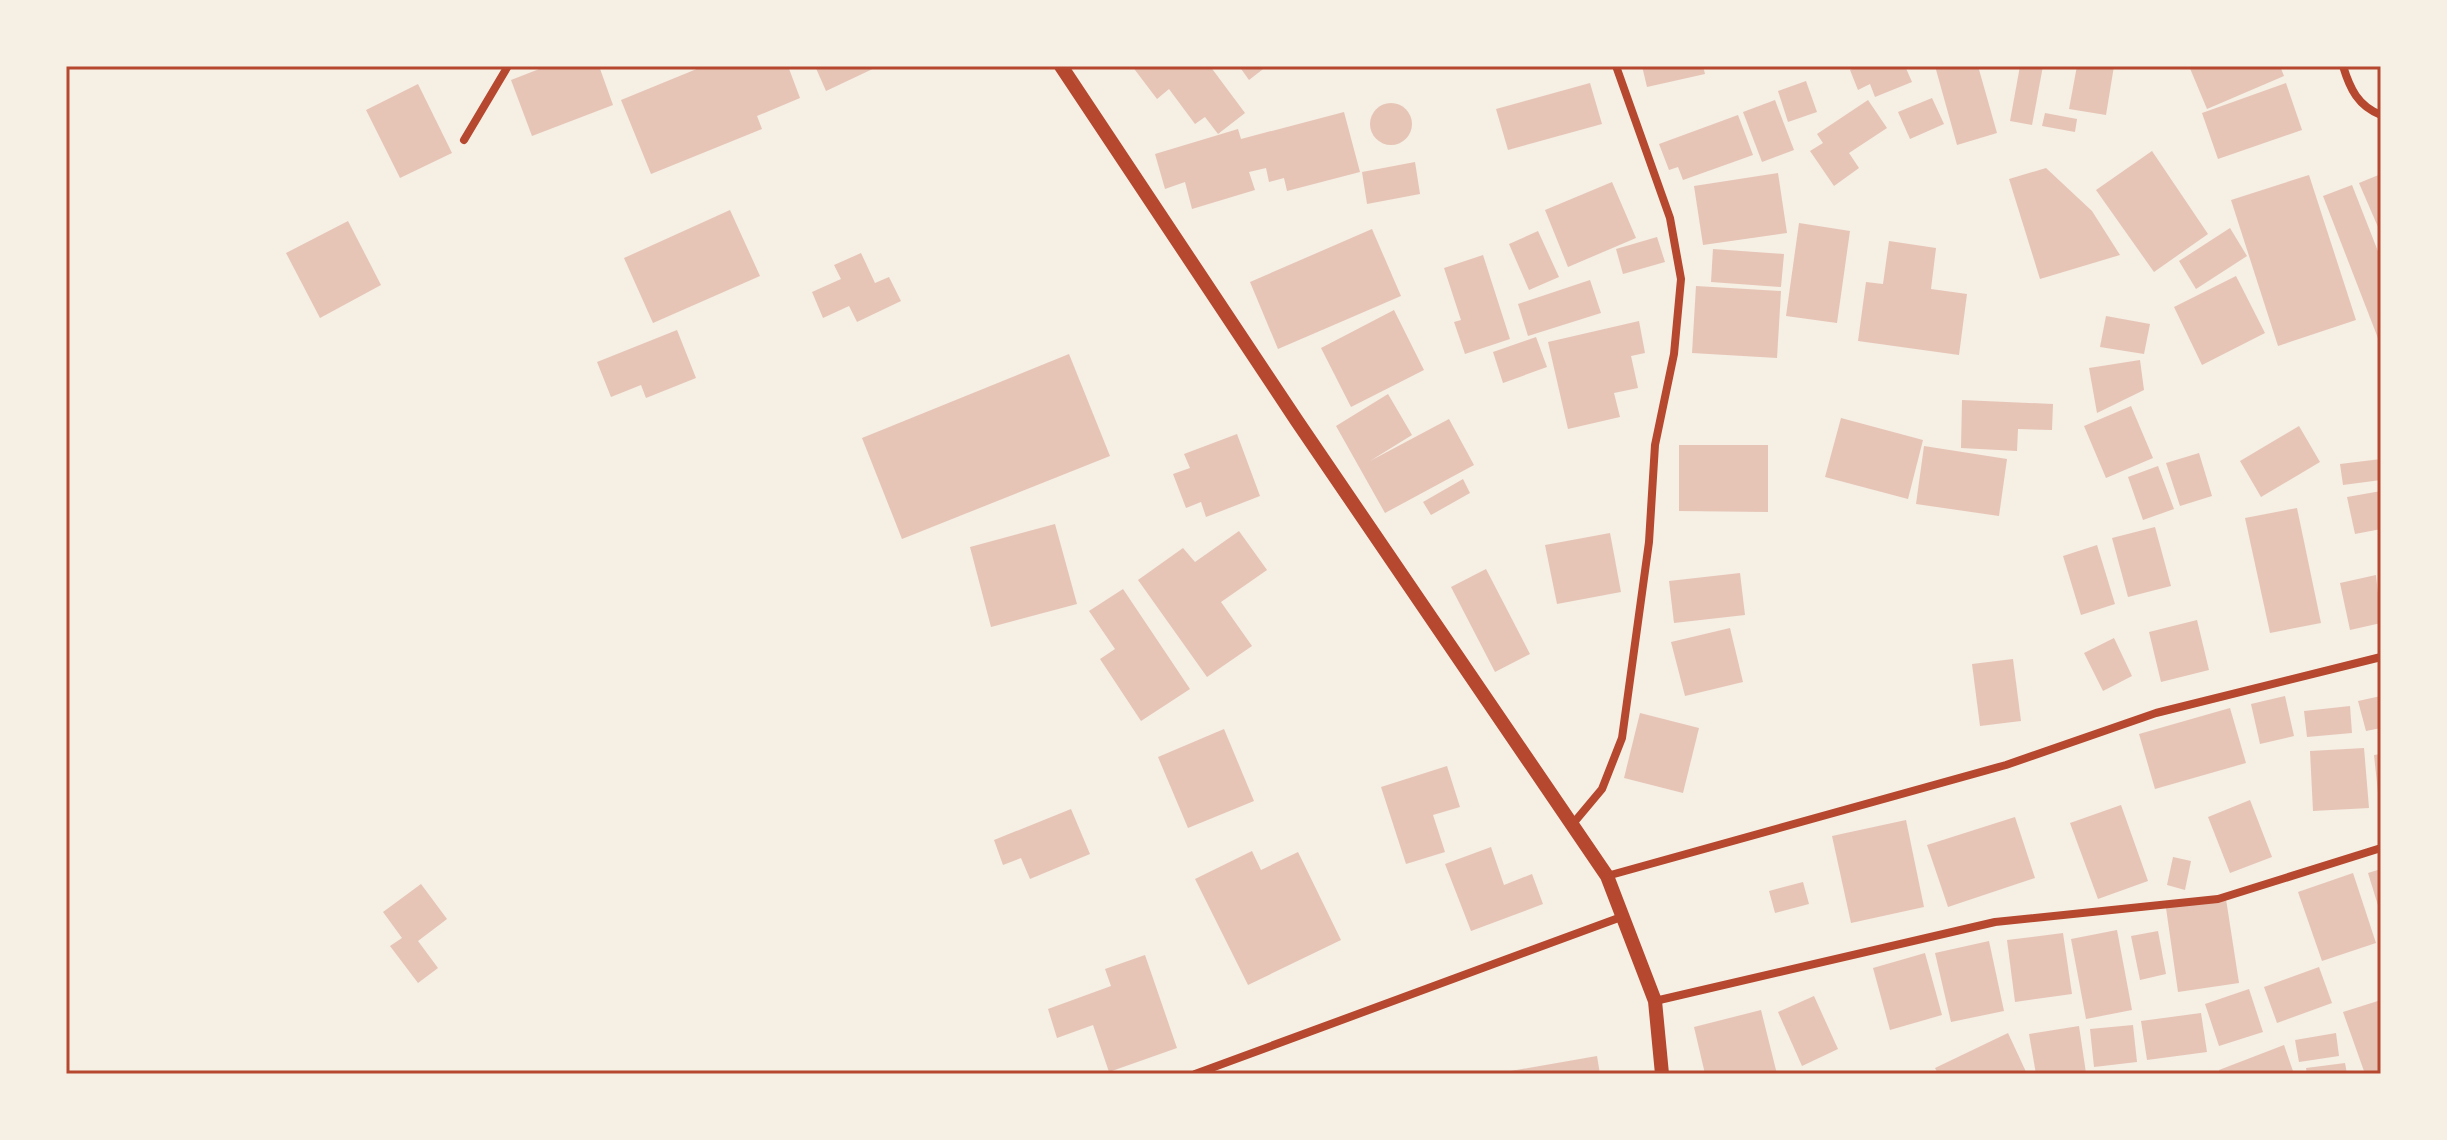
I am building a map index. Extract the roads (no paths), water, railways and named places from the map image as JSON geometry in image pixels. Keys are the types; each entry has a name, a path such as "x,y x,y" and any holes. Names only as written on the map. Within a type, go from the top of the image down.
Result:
{"street":[{"path":"464,140 508,66"},
{"path":"1061,66 1607,876 1625,916 1655,1001 1662,1074"},
{"path":"1571,826 1602,789 1622,738 1649,542 1655,445 1674,354 1681,279 1670,218 1616,66"},
{"path":"2343,66 2351,90 2367,109 2381,115"},
{"path":"1607,876 2006,765 2156,713 2381,657"},
{"path":"1655,1001 1995,922 2218,899 2381,848"},
{"path":"1195,1074 1625,916"}]}
